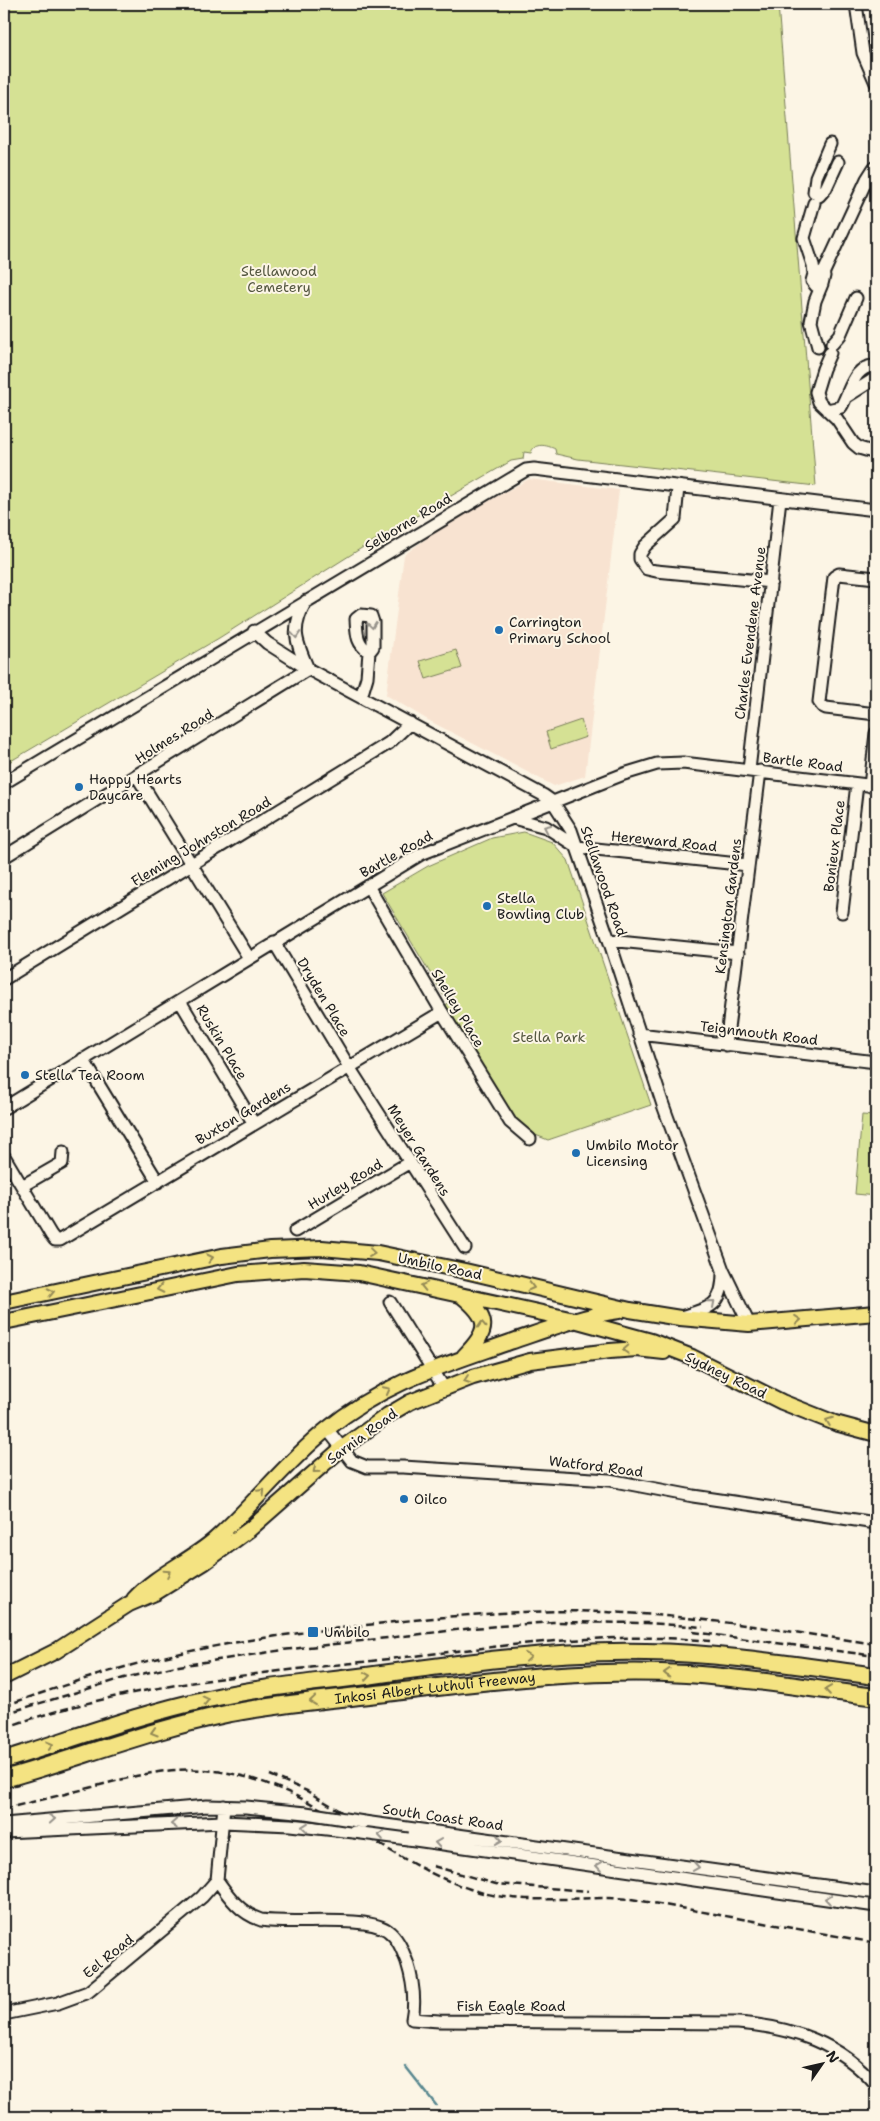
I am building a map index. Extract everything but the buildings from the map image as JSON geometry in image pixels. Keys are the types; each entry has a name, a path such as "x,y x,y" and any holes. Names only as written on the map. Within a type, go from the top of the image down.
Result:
{"highway":[{"name":"Inkosi Albert Luthuli Freeway","path":"4,1760 169,1708 211,1698 413,1669 537,1656 627,1652 670,1653 743,1658 876,1676"},
{"name":"Inkosi Albert Luthuli Freeway","path":"4,1779 165,1729 227,1714 301,1702 517,1678 633,1672 686,1674 753,1679 876,1697"}],"main road":[{"name":"Umbilo Road","path":"4,1302 222,1256 270,1250 322,1248 378,1253 465,1271 630,1310 680,1318 749,1324 876,1314"},
{"name":"Umbilo Road","path":"4,1322 200,1281 273,1270 325,1269 360,1273 574,1320"},
{"path":"459,1294 478,1310 484,1323 480,1340 462,1358"},
{"name":"Sarnia Road","path":"129,1604 149,1584 211,1542 252,1503 290,1462 327,1429 375,1396 432,1368 574,1320 630,1310"},
{"name":"Sydney Road","path":"574,1320 651,1341 692,1357 782,1402 835,1423 876,1434"},
{"name":"Sarnia Road","path":"4,1677 29,1666 129,1604 155,1593 236,1540 341,1448 388,1415 444,1388 516,1365 570,1355 637,1349 692,1357"}],"street":[{"path":"856,4 863,53 876,83"},
{"path":"818,277 804,238 816,197 816,178 830,144"},
{"path":"816,197 826,188 838,162"},
{"path":"876,168 874,168 867,179 818,277 816,301 811,321 823,345 823,368 816,392 819,402 837,418 857,446 876,453"},
{"path":"823,345 840,335 856,298"},
{"path":"843,428 845,401 858,373 866,368 876,366"},
{"path":"827,410 837,409 876,378"},
{"name":"Selborne Road","path":"4,783 254,631 526,470 534,469 876,510"},
{"path":"678,487 675,519 642,550 640,559 644,566 656,571 772,582"},
{"name":"Charles Evendene Avenue","path":"754,771 780,499"},
{"path":"876,578 839,574 834,577 819,702 826,708 876,714"},
{"path":"306,600 294,630 297,644 308,669"},
{"name":"Stellawood Road","path":"254,631 268,643 308,669 553,802 567,822 577,847 639,1034 723,1270 749,1324"},
{"path":"361,697 367,677 369,652"},
{"name":"Holmes Road","path":"4,857 308,669"},
{"name":"Fleming Johnston Road","path":"4,979 389,744 410,723"},
{"path":"873,786 876,734"},
{"name":"Bartle Road","path":"4,1108 274,942 433,848 624,774 657,764 697,763 873,786"},
{"name":"Kensington Gardens","path":"726,1045 748,865 754,771"},
{"path":"137,776 249,958"},
{"name":"Bonieux Place","path":"842,912 857,784"},
{"path":"512,818 546,827 577,847"},
{"name":"Hereward Road","path":"577,847 748,865"},
{"name":"Shelley Place","path":"368,886 442,1012 510,1122 530,1139"},
{"path":"609,940 738,953"},
{"name":"Dryden Place","path":"274,942 349,1066"},
{"name":"Ruskin Place","path":"180,1001 254,1124"},
{"name":"Buxton Gardens","path":"22,1186 51,1235 55,1240 60,1240 442,1012"},
{"name":"Teignmouth Road","path":"639,1034 876,1062"},
{"path":"83,1059 158,1182"},
{"name":"Meyer Gardens","path":"349,1066 465,1248"},
{"path":"4,1156 22,1186 62,1163 63,1152"},
{"name":"Hurley Road","path":"295,1231 410,1162"},
{"name":"Stellawood Road","path":"680,1318 698,1312 714,1303 720,1296 723,1287 723,1270"},
{"path":"390,1302 444,1388"},
{"name":"Watford Road","path":"327,1429 352,1461 367,1467 403,1467 609,1480 693,1496 876,1523"},
{"path":"217,1880 224,1806"},
{"name":"South Coast Road","path":"4,1824 180,1808 254,1807 876,1894"},
{"name":"South Coast Road","path":"4,1832 223,1822 290,1825 408,1839 876,1906"},
{"name":"Eel Road","path":"4,2014 58,2003 88,1992 192,1906 217,1880"},
{"name":"Fish Eagle Road","path":"217,1880 237,1906 261,1920 366,1924 387,1930 400,1944 412,1979 414,2001 412,2019 438,2021 738,2023 765,2025 797,2032 820,2041 853,2062 876,2085"}],"shaded area":[{"name":"Carrington Primary School","path":"529,479 619,490 585,776 554,786 428,720 386,695 404,555 443,526"}],"green space":[{"name":"Stellawood Cemetery","path":"4,4 778,4 816,486 578,459 556,454 555,449 548,446 541,445 535,447 531,453 524,452 523,459 511,461 360,549 219,638 4,765"},
{"path":"456,650 462,668 426,679 420,661"},
{"path":"581,720 586,737 551,749 546,732"},
{"name":"Stella Park","path":"524,832 552,842 568,860 651,1105 548,1140 523,1130 513,1121 445,1005 453,1001 444,996 382,893 428,866 492,838"},
{"path":"862,1115 876,1116 876,1196 855,1194"}],"waterway":[{"path":"406,2067 436,2105"}],"railway":[{"path":"4,1706 123,1668 219,1645 314,1631 467,1615 576,1611 671,1616 876,1644"},
{"path":"4,1714 124,1678 172,1667 283,1650 473,1628 553,1622 647,1623 703,1627"},
{"path":"693,1632 876,1656"},
{"path":"4,1728 50,1713 106,1699 147,1690 230,1677 554,1641 632,1638 710,1641"},
{"path":"4,1809 158,1772 203,1770 240,1776 275,1787 308,1802 403,1858 436,1875 470,1889 489,1894 529,1899 631,1899 876,1943"},
{"path":"270,1775 307,1791 345,1814"},
{"path":"433,1866 496,1884 588,1891"}],"place":[{"name":"Carrington Primary School","path":"499,630"},
{"name":"Happy Hearts Daycare","path":"79,787"},
{"name":"Stella Bowling Club","path":"487,906"},
{"name":"Stella Tea Room","path":"25,1075"},
{"name":"Umbilo Motor Licensing","path":"576,1153"},
{"name":"Oilco","path":"404,1499"},
{"name":"Umbilo","path":"313,1632"}]}
